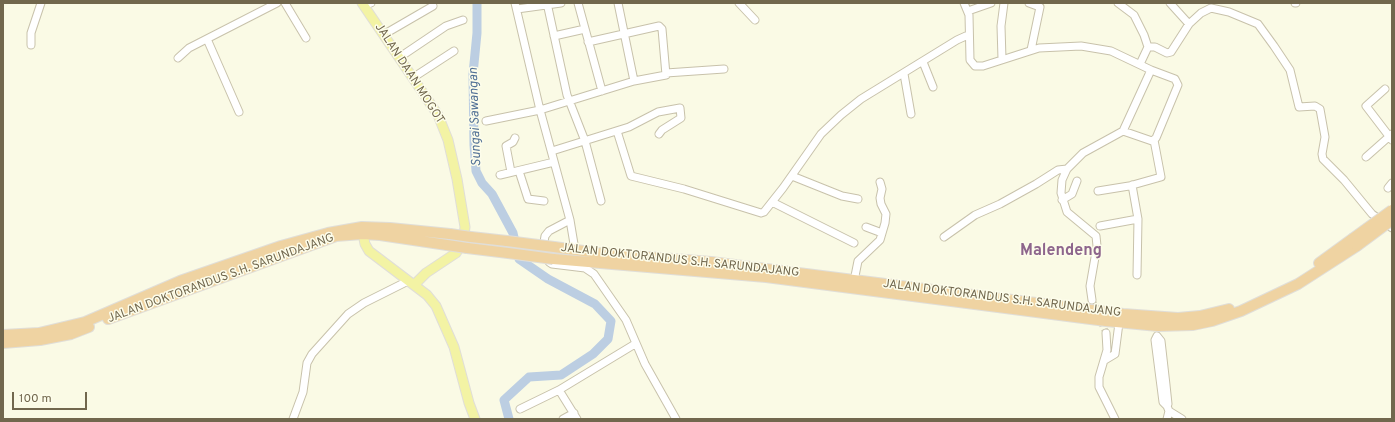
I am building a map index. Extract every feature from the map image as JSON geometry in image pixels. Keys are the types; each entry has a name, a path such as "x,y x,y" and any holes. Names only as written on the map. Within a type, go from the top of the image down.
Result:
{"highway":[{"name":"JALAN DOKTORANDUS S.H. SARUNDAJANG","path":"3,343 40,340 71,334 328,239 362,231 390,228 575,250 711,262 824,281 1119,323 1157,331 1212,322 1241,311 1298,284 1355,243 1392,210"},
{"name":"JALAN DOKTORANDUS S.H. SARUNDAJANG","path":"3,335 39,333 78,324 180,281 216,268 314,236 350,228 447,245 553,259 824,281 854,281 1124,314 1178,318 1231,309 1267,294 1392,220"}],"main road":[{"name":"JALAN DAAN MOGOT","path":"365,4 383,35 414,77 444,125 457,179 466,231 463,242 456,252 411,283"},
{"path":"362,231 369,251 427,295 436,306 452,341 469,403 475,419"},
{"path":"426,273 423,286 427,295"}],"street":[{"path":"31,45 31,33 41,3"},
{"path":"178,58 189,48 277,3"},
{"path":"286,3 306,38"},
{"path":"561,3 516,6 540,110 570,220 575,250"},
{"path":"578,3 602,91"},
{"path":"618,3 634,81"},
{"path":"739,3 755,20"},
{"path":"964,3 968,11 970,60 973,65 983,66 1032,50 1060,46 1094,47 1111,51 1175,80 1178,85 1154,143 1161,177 1132,185 1098,191"},
{"path":"968,11 991,3"},
{"path":"1002,59 1001,26 1004,3"},
{"path":"1029,3 1040,5 1032,50"},
{"path":"1118,3 1134,15 1151,47 1165,53 1169,53 1174,49 1189,24 1211,6 1254,22 1262,29 1290,70 1300,107 1315,106 1320,109 1325,137 1322,154 1323,159 1344,180 1372,214 1392,228"},
{"path":"1170,3 1189,24"},
{"path":"547,4 570,100 585,141 600,201"},
{"path":"383,35 433,6"},
{"path":"400,57 446,26 463,20"},
{"path":"588,42 624,35 657,26 661,27 665,47 666,73"},
{"path":"554,36 585,29"},
{"path":"617,131 631,176 684,189 758,213 764,212 792,176 814,144 841,115 861,99 904,74 957,40 968,35"},
{"path":"207,40 239,112"},
{"path":"1140,64 1151,47"},
{"path":"414,77 454,51"},
{"path":"923,62 932,87"},
{"path":"486,121 540,110 634,81 665,76 666,73 724,69"},
{"path":"1092,300 1090,286 1097,246 1096,236 1072,218 1067,212 1062,200 1061,183 1067,169 1083,153 1123,131 1151,70"},
{"path":"904,74 911,114"},
{"path":"1366,157 1391,137 1366,106 1384,89"},
{"path":"552,151 617,131 658,112 680,108 681,118 662,130 659,134"},
{"path":"1123,131 1154,143"},
{"path":"511,172 506,146 515,138"},
{"path":"500,175 554,162"},
{"path":"944,237 975,215 1030,188 1058,170 1067,169"},
{"path":"519,171 528,200 544,201"},
{"path":"792,176 842,196 858,199"},
{"path":"1062,200 1072,194 1077,181"},
{"path":"854,281 858,262 877,244 886,218 885,210 881,204 880,182"},
{"path":"1132,185 1138,219 1137,275"},
{"path":"772,202 854,243"},
{"path":"1100,226 1138,219"},
{"path":"570,220 549,231 545,236 544,242 549,262 590,270 626,320 635,344 676,419"},
{"path":"866,227 882,233"},
{"path":"593,262 604,289"},
{"path":"293,419 298,412 303,392 307,363 312,354 348,314 364,303 411,283"},
{"path":"1105,360 1115,354 1119,323"},
{"path":"1157,331 1161,341 1168,404 1167,419"},
{"path":"1106,332 1107,350 1099,377 1098,387 1116,419"},
{"path":"520,409 559,390 635,344"},
{"path":"559,390 575,416 562,419"},
{"path":"1168,409 1182,419"}],"waterway":[{"name":"Sungai Sawangan","path":"477,3 477,33 473,74 476,171 482,183 492,194 513,233 519,259 548,279 595,304 611,321 608,339 593,354 561,375 529,377 504,400 509,419"}],"tunnel":[{"path":"1092,300 1106,333"}],"district":[{"name":"Malendeng","path":"1061,252"}]}
